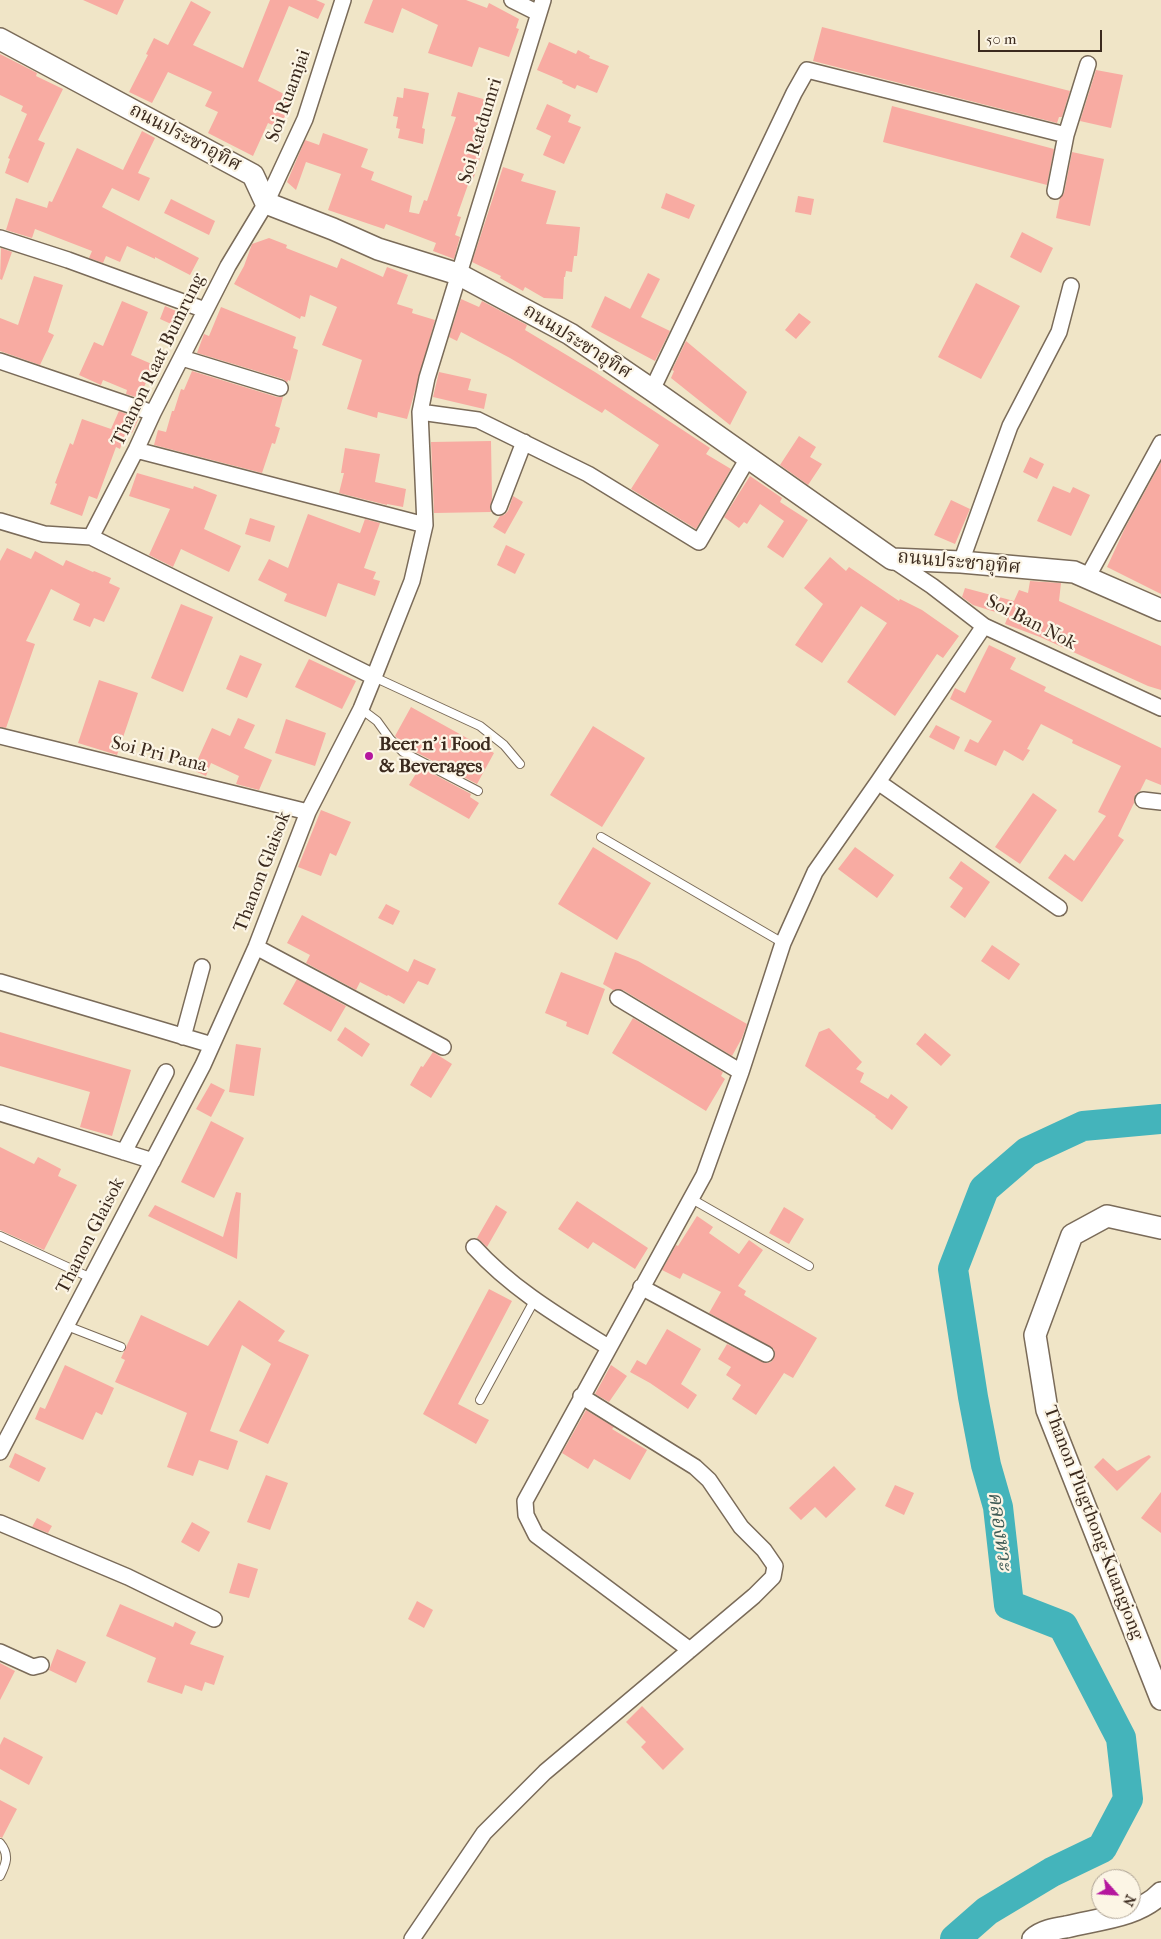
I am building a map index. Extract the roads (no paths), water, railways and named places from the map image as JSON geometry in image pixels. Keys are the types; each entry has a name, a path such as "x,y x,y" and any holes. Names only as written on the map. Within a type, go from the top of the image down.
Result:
{"street":[{"name":"Soi Ruamjai","path":"266,203 305,119 343,0"},
{"path":"512,0 540,6"},
{"name":"Soi Ratdumri","path":"458,274 540,6"},
{"name":"ถนนประชาอุทิศ","path":"0,38 253,175 266,203 378,249 458,274 570,334 892,559 961,562 1074,572 1161,610"},
{"path":"1055,191 1066,135 1088,64"},
{"path":"652,390 794,93 807,70 1066,135"},
{"name":"Thanon Raat Bumrung","path":"91,537 228,266 266,203"},
{"path":"0,238 68,260 205,310"},
{"name":"Thanon Glaisok","path":"0,1452 212,1045 256,947 308,812 361,709 412,581 425,525 420,412 427,378 458,274"},
{"path":"961,562 1010,426 1059,332 1071,286"},
{"path":"182,358 280,388"},
{"path":"0,361 153,413"},
{"path":"420,412 478,420 588,474 699,542 748,458"},
{"path":"499,507 524,442"},
{"path":"1087,578 1161,443"},
{"path":"136,450 425,525"},
{"path":"0,521 44,534 91,537 374,677"},
{"name":"Soi Ban Nok","path":"892,559 932,586 984,626 1161,708"},
{"path":"690,1650 536,1535 526,1516 525,1501 708,1165 783,943 815,872 984,626"},
{"name":"Soi Pri Pana","path":"0,736 308,812"},
{"path":"878,782 1060,908"},
{"path":"1143,800 1161,802"},
{"path":"256,947 443,1047"},
{"path":"183,1037 202,967"},
{"path":"0,982 212,1045"},
{"path":"618,998 741,1072"},
{"path":"124,1152 166,1072"},
{"path":"0,1113 153,1161"},
{"name":"Thanon Plugthong-Kuangjong","path":"1161,1228 1107,1216 1072,1235 1035,1335 1047,1410 1161,1699"},
{"path":"474,1247 487,1262 534,1301 608,1347"},
{"path":"641,1287 766,1354"},
{"path":"412,1939 484,1833 545,1772 754,1596 773,1577 774,1566 764,1550 741,1527 709,1480 696,1467 581,1396"},
{"path":"0,1523 128,1577 214,1619"},
{"path":"0,1652 32,1667 41,1665"},
{"path":"1033,1939 1049,1930 1135,1911 1153,1902 1161,1893"}],"lane":[{"path":"374,677 480,726 504,745 520,764"},
{"path":"361,709 378,721 390,739 403,752 478,791"},
{"path":"601,837 783,943"},
{"path":"690,1198 809,1266"},
{"path":"0,1236 91,1278"},
{"path":"480,1400 534,1301"},
{"path":"67,1326 121,1347"},
{"path":"0,1843 7,1855 0,1876"}],"waterway":[{"name":"คลองหวะ","path":"955,1939 987,1911 1052,1872 1102,1848 1128,1799 1121,1738 1063,1626 1009,1605 998,1507 986,1465 973,1397 953,1269 984,1189 1027,1152 1083,1126 1161,1119"}],"place":[{"name":"Beer n' i Food & Beverages","path":"369,756"}]}
